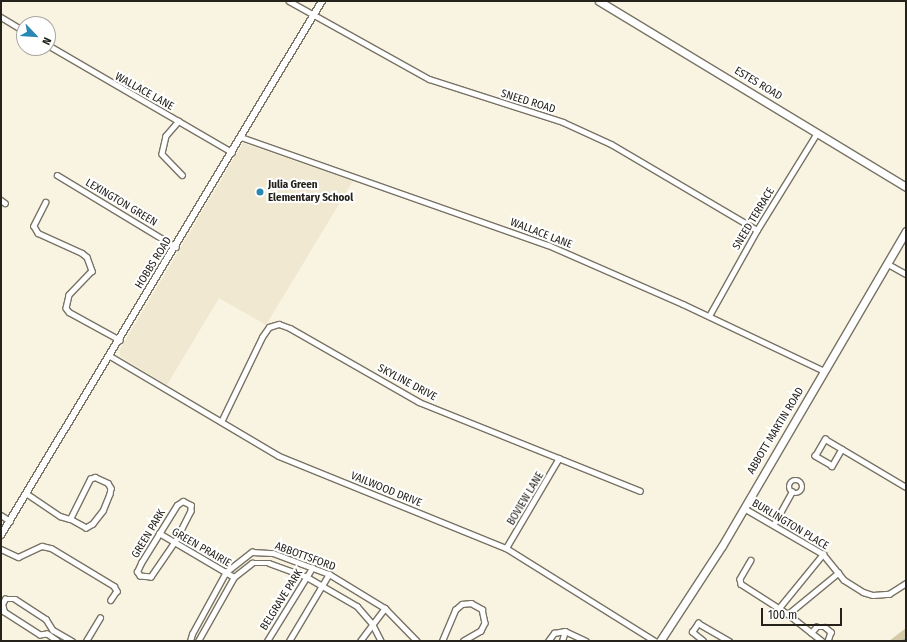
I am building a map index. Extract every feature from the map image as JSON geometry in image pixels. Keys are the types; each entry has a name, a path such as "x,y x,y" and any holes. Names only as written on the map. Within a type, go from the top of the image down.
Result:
{"main road":[{"name":"ESTES ROAD","path":"599,1 906,187"},
{"name":"ABBOTT MARTIN ROAD","path":"660,641 744,508 906,231"}],"street":[{"name":"SNEED ROAD","path":"289,1 429,79 563,122 611,144 757,230"},
{"name":"HOBBS ROAD","path":"1,534 120,340 322,1"},
{"path":"1,17 16,26"},
{"name":"WALLACE LANE","path":"56,50 232,152"},
{"path":"179,121 166,136 162,154 182,175"},
{"name":"SNEED TERRACE","path":"709,316 757,230 817,133"},
{"name":"WALLACE LANE","path":"241,137 548,245 709,316 824,371"},
{"name":"LEXINGTON GREEN","path":"57,175 176,247"},
{"path":"46,202 34,226 38,232 82,253 87,257 92,271 69,295 66,308 69,312 120,340"},
{"path":"888,264 906,274"},
{"name":"SKYLINE DRIVE","path":"221,422 262,337 269,327 279,324 290,328 419,402 640,491"},
{"name":"VAILWOOD DRIVE","path":"110,356 279,456 506,548 655,641"},
{"path":"842,449 832,466 815,456 825,439 842,449 906,487"},
{"name":"BOVIEW LANE","path":"506,548 560,458"},
{"path":"26,493 60,516 70,519 86,528 93,524 103,511 110,494 111,488 108,482 95,477 90,479 70,519"},
{"path":"774,524 792,492"},
{"name":"GREEN PARK","path":"183,501 191,505 191,511 175,542 151,577 140,576 137,572 141,564 177,505 183,501"},
{"name":"BURLINGTON PLACE","path":"744,508 774,524 823,554 838,573 859,590 873,595 889,594 906,583"},
{"path":"1,515 10,521"},
{"name":"GREEN PRAIRIE","path":"159,534 234,577"},
{"path":"1,549 18,557 42,546 51,548 114,586 117,591 111,600"},
{"name":"ABBOTTSFORD","path":"190,641 192,634 226,572 252,552 273,553 329,574 385,608 417,641"},
{"path":"779,608 823,554"},
{"path":"751,560 740,579 742,584 788,614 822,641"},
{"name":"ABBOTTSFORD","path":"198,641 234,577 252,563 269,563 307,577 357,606 372,623 381,641"},
{"name":"BELGRAVE PARK","path":"267,641 312,568"},
{"path":"788,614 838,573"},
{"path":"289,641 329,574"},
{"path":"57,641 47,634 40,635 4,612 1,604 3,597 15,599 46,619 51,626 72,641"},
{"path":"442,641 455,610 462,604 471,604 482,610 485,623 481,631 464,641"},
{"path":"360,641 372,623 385,608"},
{"path":"86,641 100,618"},
{"path":"703,641 692,632 698,623 728,641"},
{"path":"47,634 51,626"},
{"path":"811,633 816,627 825,627 832,632 828,641"},
{"path":"548,641 554,633 565,631 586,641"},
{"path":"562,641 565,631"}],"shaded area":[{"path":"243,143 353,181 266,325 219,298 167,385 120,356 120,349"},
{"path":"906,628 906,641 889,641"}],"waterway":[{"path":"902,641 906,640"}],"place":[{"name":"Julia Green Elementary School","path":"260,192"}]}
